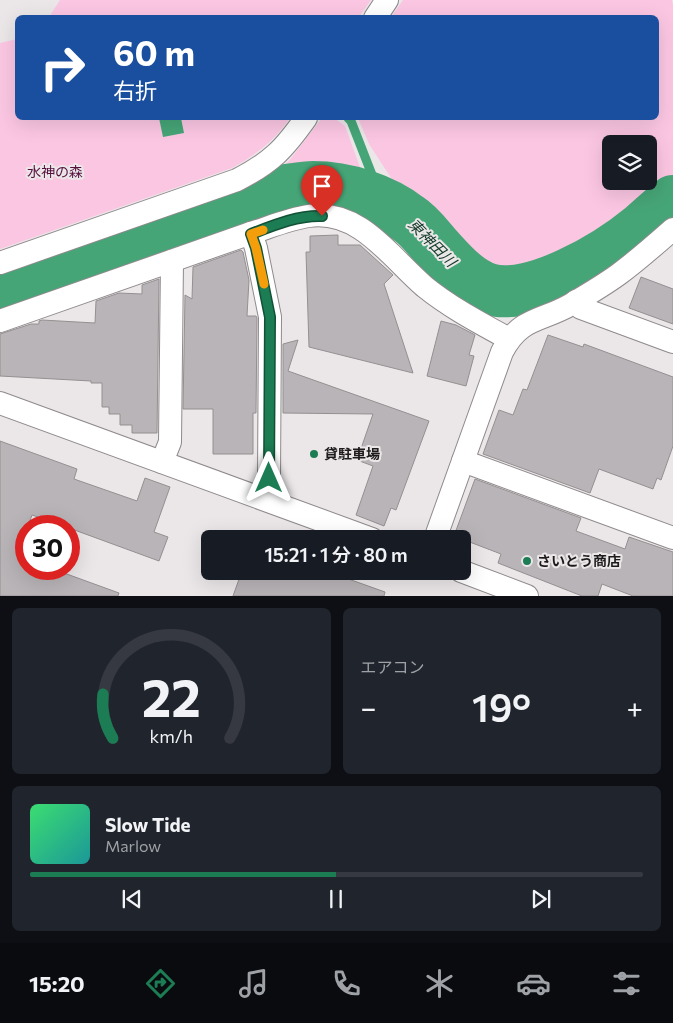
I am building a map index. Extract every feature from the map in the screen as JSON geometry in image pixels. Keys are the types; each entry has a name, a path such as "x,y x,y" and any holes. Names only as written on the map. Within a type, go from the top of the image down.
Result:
{"street":[{"path":"377,15 387,0"},
{"path":"0,263 237,180 260,168 280,151 304,120"},
{"path":"0,321 290,220 311,215 333,216 354,224 372,236 432,292 462,313 509,339"},
{"path":"438,530 502,352 509,339 519,328 532,320 555,312 576,301 619,274 673,229"},
{"path":"251,234 256,248 270,317 269,478 262,498"},
{"path":"162,462 170,442 172,262"},
{"path":"576,301 581,308 673,342"},
{"path":"0,403 348,530"},
{"path":"463,461 673,538"},
{"path":"471,575 527,596"}],"green space":[{"path":"60,0 371,0 360,15 50,15"},
{"path":"403,0 672,0 673,185 600,242 563,262 526,276 509,279 492,276 476,269 393,181 369,144 359,120 659,120 659,15 392,15"},
{"name":"水神の森","path":"15,39 15,120 288,120 278,134 264,146 232,168 0,249 0,43"},
{"path":"320,120 337,120 345,126 368,189 340,182 314,180 260,185 289,161"}],"shaded area":[{"path":"159,120 181,120 184,133 163,137"}],"building":[{"path":"338,235 338,245 360,245 393,275 384,284 413,373 309,347 306,252 310,252 310,236"},
{"path":"241,250 249,280 247,316 256,316 257,318 256,413 253,413 253,454 213,454 213,409 183,409 185,295 192,299 193,267"},
{"path":"641,277 673,289 673,324 629,308"},
{"path":"159,279 157,433 132,433 132,425 120,425 120,414 109,414 109,407 102,407 102,383 0,376 0,334 31,324 39,324 39,321 42,320 95,323 96,301 119,293 142,294 142,285"},
{"path":"441,321 456,325 475,335 469,355 474,356 466,386 427,376"},
{"path":"548,335 583,347 584,344 673,377 673,446 661,480 657,478 653,489 599,469 590,493 483,454 499,410 513,415 523,389 527,390"},
{"path":"298,340 288,371 429,421 396,510 391,508 384,526 356,515 373,466 357,460 373,414 283,413 283,344"},
{"path":"0,441 77,469 74,479 137,501 145,478 170,487 154,532 168,537 159,561 80,532 80,515 15,515 15,580 80,579 119,593 118,596 0,596"},
{"path":"475,479 581,518 576,531 625,549 629,537 673,552 673,596 633,596 602,584 598,596 582,596 498,563 501,554 471,543 471,530 456,530"},
{"path":"239,580 351,580 385,592 384,596 233,596"}],"waterway":[{"path":"350,120 383,203"},
{"name":"東神田川","path":"0,289 279,191 305,187 338,189 376,200 399,212 417,225 443,255 473,282 488,289 506,291 526,289 547,283 590,263 642,228 673,201"}],"slow traffic":[{"path":"263,230 251,234 264,284"}],"place":[{"name":"貸駐車場","path":"314,454"},
{"name":"さいとう商店","path":"527,561"}],"route":[{"path":"269,478 270,317 256,248 251,234 290,220 311,215 322,216"}]}
